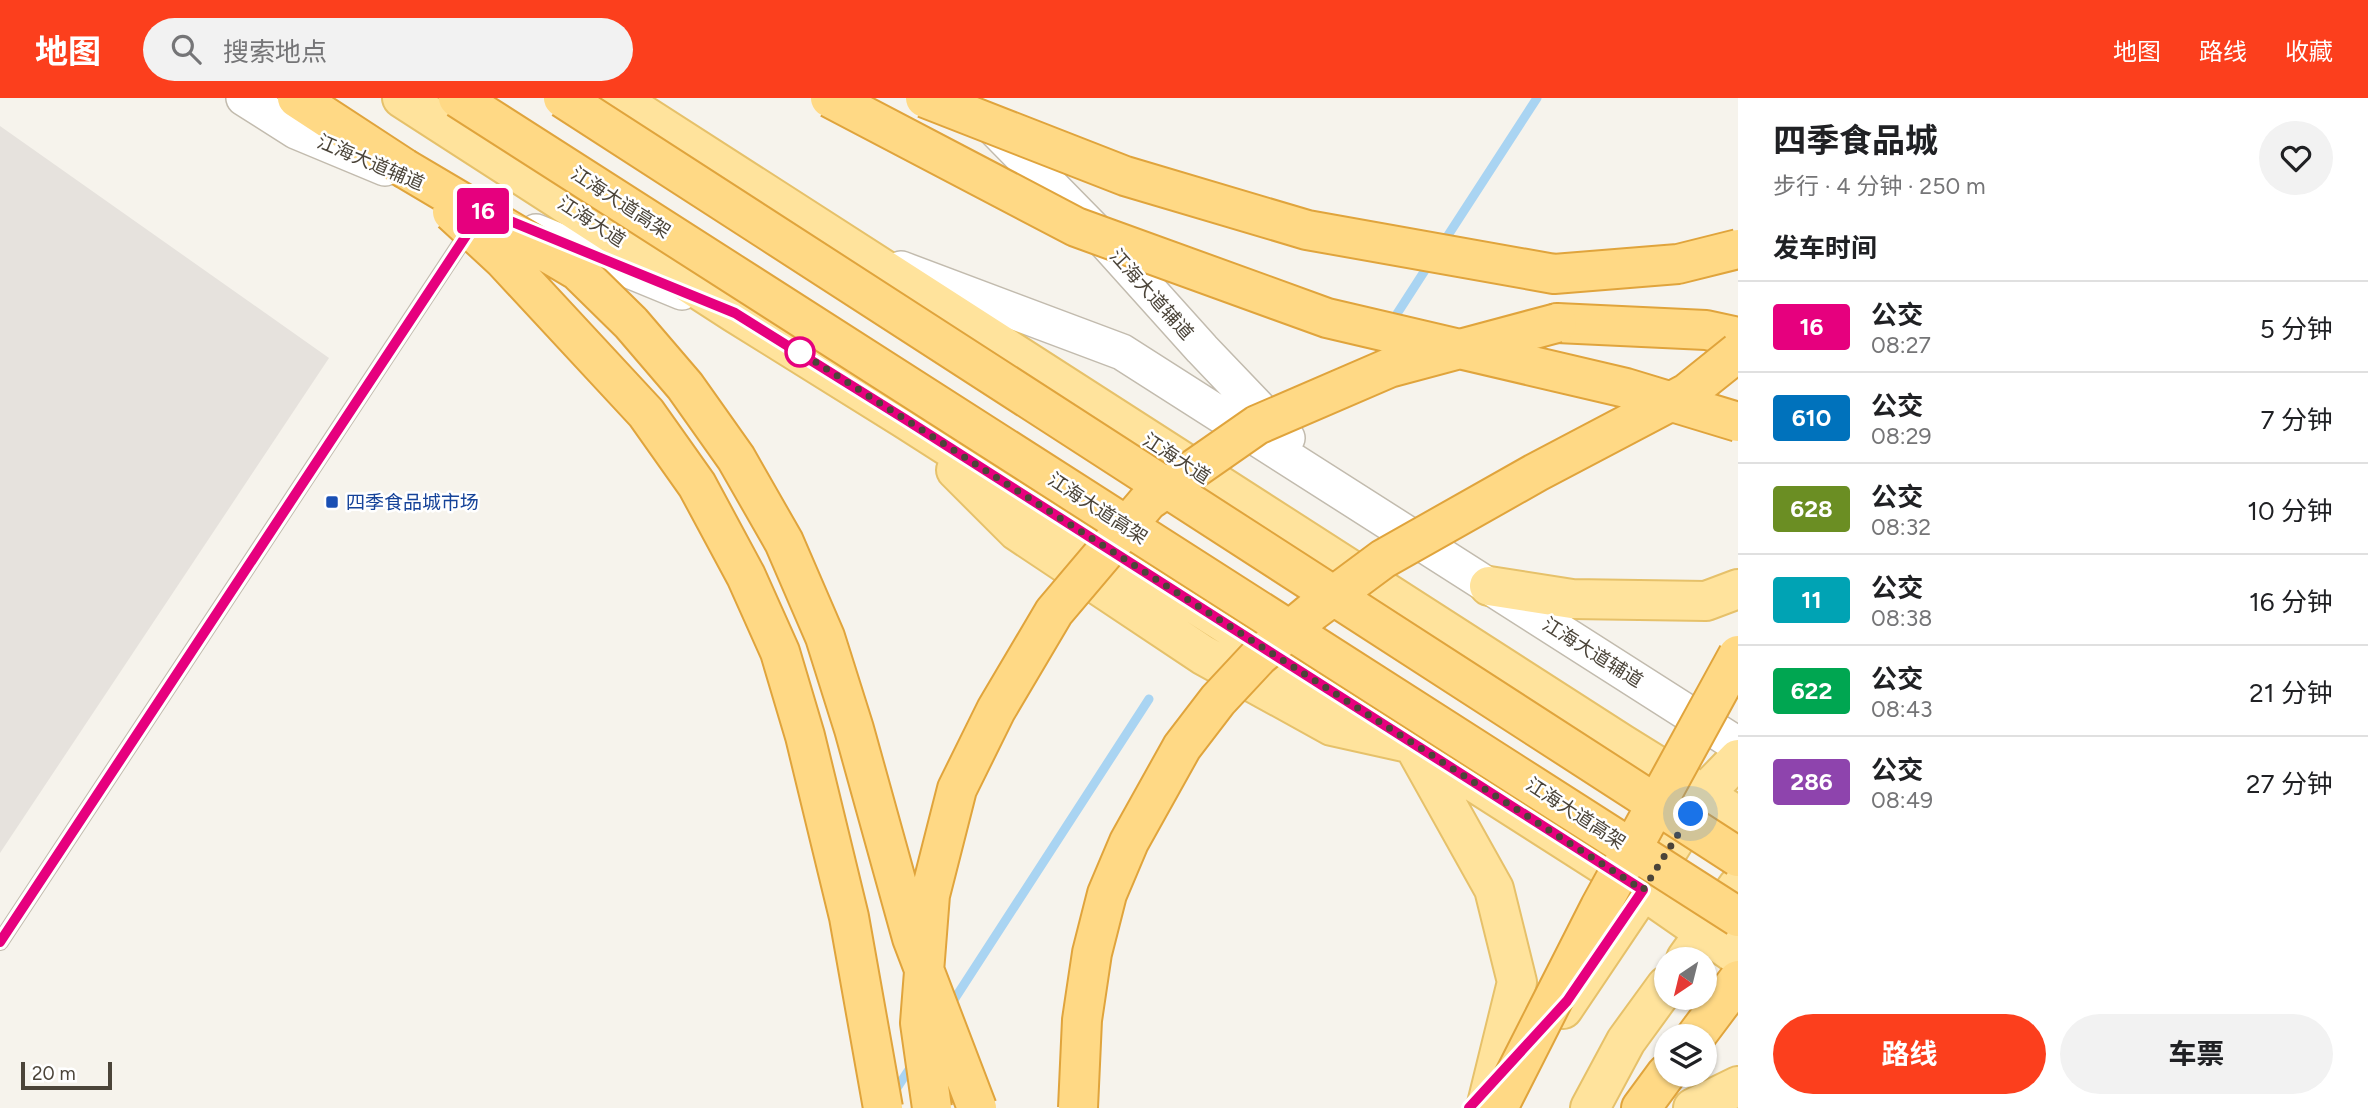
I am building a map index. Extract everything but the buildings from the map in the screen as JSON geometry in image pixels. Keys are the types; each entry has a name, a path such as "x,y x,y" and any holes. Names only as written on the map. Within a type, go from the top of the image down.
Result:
{"highway":[{"path":"297,98 404,168 510,228 578,271 640,333 685,386 736,458 784,542 825,637 854,729 912,938 976,1108"},
{"name":"江海大道高架","path":"458,98 1709,936"},
{"path":"563,98 1738,857"},
{"path":"830,98 1076,227 1327,318 1626,388 1738,422"},
{"path":"925,98 1125,176 1307,230 1554,274 1678,264 1738,249"},
{"path":"404,168 503,260 646,413 697,485 746,576 780,652 805,736 849,917 883,1108"},
{"path":"932,1108 920,1023 930,895 957,789 996,710 1054,612 1148,501 1257,425 1389,368 1557,323 1706,330 1738,337"},
{"path":"1078,1108 1082,1020 1092,954 1107,894 1129,842 1176,757 1218,700 1259,656 1312,611 1383,559 1537,472 1688,393 1738,352"},
{"path":"1491,1102 1738,655"},
{"path":"1705,1024 1738,980"},
{"path":"1641,1108 1656,1087"}],"main road":[{"name":"江海大道","path":"402,98 1643,890 1738,956"},
{"name":"江海大道","path":"617,98 1738,816"},
{"path":"1489,586 1572,599 1706,601 1738,589"},
{"path":"1413,744 1493,889 1517,982 1491,1102"},
{"path":"1491,1102 1567,1001 1643,890 1703,794 1738,759"},
{"path":"1709,936 1738,886"},
{"path":"1590,1108 1626,1041 1654,1002"},
{"path":"1693,1108 1738,1086"}],"street":[{"name":"江海大道辅道","path":"244,98 296,131 735,313"},
{"name":"江海大道辅道","path":"959,98 998,131 1075,210 1202,349 1341,494"},
{"name":"江海大道辅道","path":"859,253 1122,352 1738,745"}],"lane":[{"path":"0,943 483,210"}],"shaded area":[{"path":"0,126 329,358 0,853"}],"waterway":[{"path":"1443,243 1537,98"},
{"path":"1391,323 1431,261"},
{"path":"950,1006 1149,699"},
{"path":"893,1094 914,1062"}],"bus line":[{"name":"16","path":"0,942 483,210 735,313 1643,890 1567,1001 1469,1108"}],"place":[{"name":"四季食品城市场","path":"332,502"}],"route":[{"path":"800,352 792,347 1643,890 1691,814"}]}
